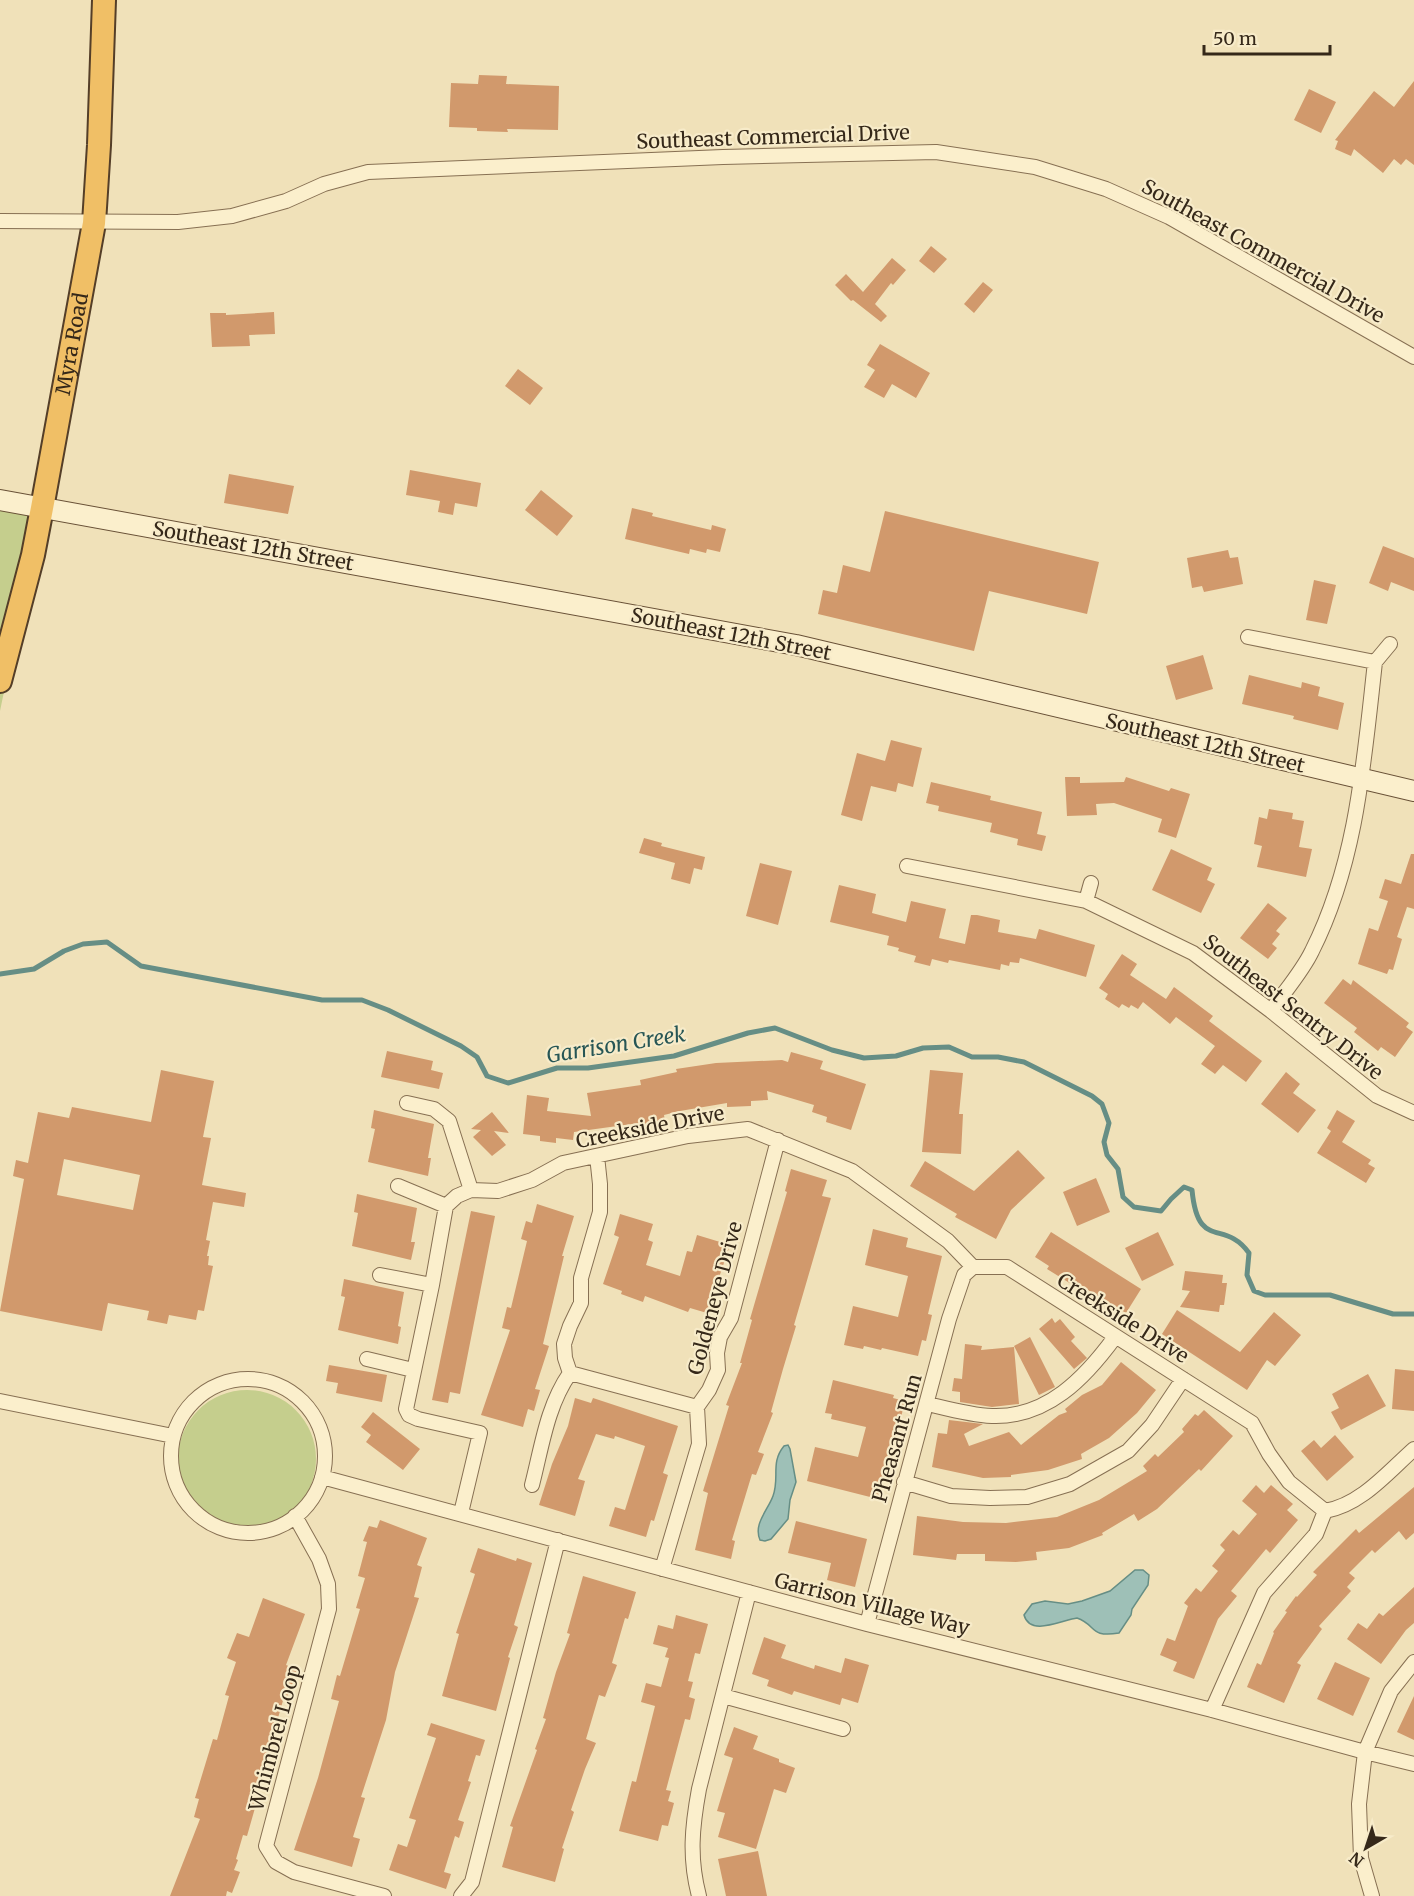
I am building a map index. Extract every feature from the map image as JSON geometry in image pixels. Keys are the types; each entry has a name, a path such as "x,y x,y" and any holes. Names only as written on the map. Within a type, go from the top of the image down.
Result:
{"highway":[{"name":"Myra Road","path":"0,681 33,555 94,223 104,0"}],"main road":[{"name":"Southeast 12th Street","path":"0,500 796,645 1414,791"}],"street":[{"name":"Southeast Commercial Drive","path":"0,221 178,222 232,216 286,201 324,184 368,172 723,157 936,152 1035,167 1106,189 1169,218 1414,357"},
{"path":"1248,637 1375,662"},
{"path":"1271,1011 1311,953 1337,894 1362,780 1375,662 1390,644"},
{"name":"Southeast Sentry Drive","path":"907,866 1086,901 1193,953 1271,1011 1377,1096 1414,1113"},
{"path":"1086,901 1091,883"},
{"path":"407,1103 434,1109 449,1121 471,1190 457,1196 446,1206 406,1409 409,1414 418,1419 480,1433 460,1514"},
{"name":"Creekside Drive","path":"471,1190 498,1191 532,1180 562,1164 688,1136 748,1129 778,1140 852,1171 948,1241 973,1267 1007,1267 1251,1423 1281,1472 1325,1511"},
{"name":"Goldeneye Drive","path":"697,1407 710,1390 718,1370 717,1353 720,1337 731,1318 778,1140"},
{"path":"532,1485 552,1405 570,1372 564,1344 581,1303 581,1278 600,1212 597,1156"},
{"path":"398,1186 446,1206"},
{"name":"Pheasant Run","path":"867,1624 949,1319 964,1275 973,1267"},
{"path":"380,1275 432,1285"},
{"path":"928,1404 993,1416 1014,1414 1035,1408 1068,1390 1088,1372 1115,1337"},
{"path":"367,1359 413,1370"},
{"path":"570,1372 697,1407 699,1444 662,1569"},
{"path":"240,1379 269,1382 288,1390 300,1400 315,1419 323,1438 325,1461 322,1477 313,1497 295,1516 271,1530 254,1533 237,1532 215,1526 194,1511 181,1495 172,1472 170,1452 173,1436 182,1415 194,1399 215,1386 240,1379"},
{"path":"904,1482 951,1496 990,1498 1027,1497 1070,1485 1128,1450 1152,1425 1183,1379"},
{"path":"0,1401 173,1436"},
{"path":"1212,1710 1264,1593 1316,1534 1325,1511 1337,1509 1364,1493 1414,1449"},
{"name":"Garrison Village Way","path":"322,1477 867,1624 1212,1710 1414,1764"},
{"name":"Whimbrel Loop","path":"295,1516 319,1559 328,1584 329,1609 266,1846 276,1862 294,1872 384,1896"},
{"path":"461,1896 472,1882 558,1540"},
{"path":"699,1896 691,1848 694,1819 699,1789 749,1592"},
{"path":"1372,1896 1361,1858 1359,1804 1365,1752 1391,1691 1414,1662"},
{"path":"723,1696 843,1729"}],"green space":[{"path":"0,500 42,508 0,711"},
{"path":"247,1390 273,1396 296,1410 310,1433 316,1459 310,1485 296,1508 273,1522 247,1528 221,1522 198,1508 184,1485 178,1459 184,1433 198,1410 221,1396"}],"water":[{"path":"788,1445 796,1482 790,1500 788,1519 771,1539 760,1540 758,1528 775,1489 777,1458 784,1446"},
{"path":"1135,1570 1143,1570 1149,1575 1148,1585 1119,1633 1103,1634 1077,1618 1047,1626 1027,1622 1024,1615 1032,1604 1045,1601 1068,1604 1082,1601 1110,1591"}],"building":[{"path":"479,75 507,76 506,84 559,86 558,130 507,129 508,132 449,127 451,83 478,84"},
{"path":"1414,81 1414,165 1406,159 1401,165 1394,159 1383,173 1354,149 1351,156 1335,149 1338,141 1335,140 1374,91 1394,107"},
{"path":"1309,89 1336,102 1321,133 1294,120"},
{"path":"931,246 947,259 934,273 919,261"},
{"path":"892,258 906,270 893,285 891,283 875,304 887,316 881,322 853,300 851,301 835,285 846,274 863,292"},
{"path":"983,282 993,290 974,313 964,304"},
{"path":"274,312 275,334 249,335 250,346 212,347 210,313 226,313 226,315"},
{"path":"880,344 930,373 916,398 892,384 884,398 864,387 875,370 867,365"},
{"path":"518,369 543,388 530,405 505,386"},
{"path":"410,470 481,483 477,507 455,503 453,515 438,512 440,501 406,495"},
{"path":"229,474 294,486 288,514 224,503"},
{"path":"541,490 573,516 557,536 525,510"},
{"path":"632,508 653,513 652,516 711,530 712,525 726,529 720,552 707,549 706,553 690,549 689,554 625,539"},
{"path":"885,511 1099,562 1087,614 989,591 974,651 818,614 823,590 837,593 843,565 870,572"},
{"path":"1383,546 1414,558 1414,591 1391,582 1388,591 1369,583"},
{"path":"1228,550 1230,558 1238,557 1243,584 1204,592 1202,586 1192,588 1187,558"},
{"path":"1314,580 1336,585 1327,624 1306,620"},
{"path":"1203,655 1213,689 1176,700 1166,666"},
{"path":"1249,675 1301,688 1302,682 1320,687 1318,696 1344,703 1338,730 1293,719 1294,716 1242,704"},
{"path":"891,740 922,748 913,787 898,783 896,792 871,786 862,821 841,815 857,753 885,761"},
{"path":"1065,777 1080,777 1080,783 1124,782 1126,777 1169,791 1171,788 1190,794 1176,838 1158,832 1162,819 1114,803 1096,804 1097,815 1067,816"},
{"path":"931,782 991,796 990,800 1042,812 1037,834 1046,836 1042,851 1017,845 1018,839 990,832 992,823 938,811 939,806 926,803"},
{"path":"1269,809 1293,813 1292,819 1304,821 1299,847 1312,849 1306,877 1257,867 1262,846 1254,844 1259,817 1267,819"},
{"path":"644,838 662,843 661,846 705,857 702,870 694,868 690,884 671,879 675,863 639,853"},
{"path":"1171,849 1212,868 1207,880 1215,884 1201,913 1152,890"},
{"path":"1411,854 1414,854 1414,909 1407,907 1397,937 1402,939 1393,970 1389,969 1387,974 1358,964 1369,928 1378,931 1388,901 1379,898 1385,879 1401,884"},
{"path":"760,863 792,871 778,925 746,916"},
{"path":"839,885 876,894 872,913 906,922 911,901 946,909 939,938 965,944 971,915 977,915 1000,920 998,932 1036,939 1039,929 1095,945 1086,977 1020,958 1019,963 1010,962 1009,966 1001,964 1000,970 949,960 948,963 932,959 930,966 914,962 916,956 887,945 889,936 830,922"},
{"path":"1268,903 1287,918 1276,931 1280,934 1272,944 1277,948 1268,959 1240,938"},
{"path":"1122,954 1137,964 1130,975 1166,999 1174,987 1213,1016 1209,1021 1262,1061 1246,1082 1223,1065 1215,1074 1201,1064 1215,1046 1176,1017 1170,1024 1143,1002 1138,1009 1122,1004 1119,1008 1105,999 1108,994 1099,988"},
{"path":"1343,979 1351,985 1353,980 1409,1023 1406,1027 1413,1032 1395,1057 1381,1047 1378,1051 1354,1032 1357,1028 1324,1003"},
{"path":"387,1051 433,1061 431,1070 443,1073 439,1089 381,1077"},
{"path":"791,1052 823,1061 820,1069 866,1084 851,1130 826,1122 827,1117 812,1112 814,1105 767,1091 768,1100 751,1101 751,1106 727,1107 727,1103 680,1111 664,1115 665,1121 639,1126 639,1123 574,1132 573,1140 556,1138 556,1143 540,1141 540,1136 523,1134 527,1095 549,1098 547,1111 591,1116 587,1093 641,1085 640,1080 677,1072 676,1069 716,1063 782,1060 788,1062"},
{"path":"161,1070 214,1081 203,1137 211,1138 202,1185 246,1193 244,1207 213,1202 206,1240 210,1241 208,1265 213,1266 204,1311 198,1310 196,1320 169,1315 167,1324 147,1320 149,1311 108,1303 102,1331 0,1311 24,1179 13,1176 16,1160 28,1163 38,1112 69,1118 72,1107 151,1122","holes":["64,1159 140,1175 133,1210 57,1195"]},
{"path":"930,1070 963,1073 959,1114 963,1114 961,1154 922,1152"},
{"path":"1286,1072 1300,1084 1293,1093 1316,1110 1298,1133 1261,1104"},
{"path":"374,1110 434,1124 428,1158 431,1158 428,1176 368,1162 375,1129 371,1128"},
{"path":"1337,1110 1355,1121 1342,1142 1371,1160 1368,1164 1375,1168 1366,1183 1317,1153 1331,1131 1327,1128"},
{"path":"492,1112 509,1133 494,1131 506,1145 492,1156 473,1137 481,1130 471,1129"},
{"path":"1018,1150 1045,1178 1011,1210 996,1239 955,1217 957,1214 910,1186 925,1161 974,1191"},
{"path":"791,1169 827,1180 822,1196 831,1198 794,1325 796,1326 771,1412 773,1413 758,1452 764,1454 756,1475 752,1474 732,1540 735,1541 731,1559 695,1550 708,1493 703,1491 729,1406 726,1405 742,1363 740,1363 752,1320 750,1319 787,1192 785,1191"},
{"path":"1096,1178 1110,1212 1077,1226 1063,1192"},
{"path":"357,1194 417,1208 411,1242 415,1242 411,1260 352,1246 358,1213 354,1212"},
{"path":"537,1204 574,1216 562,1256 564,1256 543,1344 549,1346 535,1389 540,1390 534,1411 528,1409 523,1427 481,1415 510,1330 502,1328 507,1307 511,1308 527,1241 521,1239 526,1221 532,1223"},
{"path":"471,1211 495,1216 460,1394 450,1392 448,1403 432,1400"},
{"path":"620,1214 653,1224 648,1240 653,1242 646,1265 680,1276 687,1251 692,1252 697,1235 730,1245 707,1313 690,1308 688,1312 645,1296 643,1302 603,1284 619,1237 614,1235"},
{"path":"873,1229 908,1238 906,1247 942,1256 928,1314 932,1315 926,1341 922,1340 918,1356 882,1348 881,1350 864,1346 863,1349 844,1345 853,1306 898,1317 908,1276 865,1265"},
{"path":"1051,1232 1141,1289 1126,1313 1078,1284 1076,1287 1047,1269 1049,1266 1035,1257"},
{"path":"1158,1232 1174,1265 1142,1281 1125,1248"},
{"path":"1185,1271 1223,1275 1222,1283 1227,1283 1224,1305 1220,1305 1219,1312 1180,1307 1190,1291 1182,1290"},
{"path":"344,1279 404,1292 398,1326 401,1327 398,1344 338,1330 345,1297 341,1296"},
{"path":"1177,1310 1240,1352 1274,1312 1301,1335 1275,1366 1267,1360 1247,1390 1162,1334"},
{"path":"1052,1318 1055,1323 1060,1319 1075,1337 1071,1341 1087,1358 1074,1369 1039,1329"},
{"path":"1030,1337 1055,1387 1039,1395 1014,1346"},
{"path":"965,1344 982,1346 981,1350 1014,1347 1019,1404 992,1407 960,1402 960,1392 952,1391 954,1378 962,1379"},
{"path":"1121,1362 1156,1390 1137,1413 1109,1438 1081,1454 1082,1459 1048,1470 1011,1475 1011,1477 983,1478 932,1467 938,1433 947,1434 949,1420 983,1424 964,1434 969,1446 1009,1432 1021,1445 1059,1415 1067,1412 1065,1409 1082,1395 1102,1385"},
{"path":"329,1365 387,1375 382,1402 336,1393 338,1383 326,1381"},
{"path":"1395,1369 1414,1371 1414,1411 1392,1409"},
{"path":"1368,1374 1386,1406 1341,1430 1331,1412 1339,1408 1332,1394"},
{"path":"833,1380 894,1395 893,1398 905,1401 894,1446 891,1445 878,1499 807,1481 815,1447 858,1457 866,1427 831,1419 832,1414 825,1413"},
{"path":"575,1398 591,1403 593,1398 678,1426 663,1473 668,1475 654,1521 651,1520 646,1537 609,1526 615,1507 625,1510 645,1446 615,1436 614,1439 596,1434 578,1479 585,1481 575,1516 539,1505 552,1464 568,1426"},
{"path":"1204,1410 1233,1436 1201,1471 1199,1469 1157,1509 1138,1521 1134,1514 1102,1533 1103,1535 1069,1548 1036,1552 1037,1560 985,1561 985,1554 957,1554 956,1560 913,1555 917,1516 963,1522 1006,1523 1057,1517 1099,1500 1147,1471 1143,1466 1155,1454 1158,1457 1184,1432 1182,1429 1195,1414 1198,1416"},
{"path":"373,1412 420,1449 403,1470 366,1442 371,1435 361,1427"},
{"path":"1335,1435 1354,1457 1327,1481 1301,1451 1314,1440 1321,1448"},
{"path":"1256,1485 1264,1493 1271,1485 1293,1504 1287,1510 1298,1520 1270,1553 1266,1549 1231,1591 1237,1596 1218,1619 1194,1679 1173,1671 1177,1662 1160,1655 1167,1638 1175,1641 1188,1606 1184,1603 1196,1588 1201,1592 1218,1571 1212,1566 1225,1550 1220,1545 1233,1530 1239,1535 1257,1514 1242,1501"},
{"path":"1414,1487 1414,1533 1406,1540 1399,1531 1375,1553 1372,1550 1349,1573 1355,1578 1347,1587 1351,1591 1319,1626 1322,1629 1297,1663 1301,1665 1284,1703 1247,1687 1257,1663 1261,1665 1273,1632 1287,1612 1285,1611 1317,1575 1313,1572 1356,1529 1359,1533"},
{"path":"380,1520 427,1538 417,1565 422,1567 414,1597 419,1598 395,1672 386,1720 361,1797 365,1798 353,1837 360,1839 352,1867 294,1850 318,1778 339,1701 331,1699 337,1675 340,1676 360,1609 356,1608 365,1578 358,1576 367,1542 363,1541 369,1526 377,1528"},
{"path":"796,1521 867,1539 855,1587 827,1580 831,1563 788,1553"},
{"path":"478,1548 516,1561 517,1558 532,1563 514,1625 518,1627 508,1657 510,1658 496,1711 442,1696 459,1634 456,1633 475,1574 470,1572"},
{"path":"583,1576 636,1592 628,1619 625,1618 612,1663 617,1665 605,1697 599,1695 586,1739 596,1743 571,1810 574,1812 562,1848 564,1849 555,1882 502,1867 513,1827 510,1826 537,1750 535,1749 546,1719 543,1718 570,1634 567,1633"},
{"path":"1414,1587 1414,1623 1406,1630 1381,1664 1347,1639 1358,1623 1367,1629 1379,1613 1383,1616"},
{"path":"263,1598 305,1614 286,1665 298,1670 287,1697 284,1697 264,1767 261,1766 252,1800 257,1801 247,1836 243,1835 236,1859 238,1860 234,1870 240,1872 232,1893 227,1891 226,1896 170,1896 200,1819 194,1817 199,1799 195,1798 213,1739 217,1740 229,1696 225,1695 236,1662 227,1658 237,1633 249,1637"},
{"path":"676,1615 708,1624 700,1654 695,1653 688,1681 693,1682 689,1697 695,1699 690,1720 685,1719 666,1790 671,1791 668,1801 674,1803 668,1826 662,1825 658,1841 619,1831 632,1781 636,1782 655,1706 641,1702 646,1683 661,1687 669,1658 665,1657 668,1648 653,1644 658,1625 673,1629"},
{"path":"764,1637 786,1645 781,1658 814,1669 815,1665 841,1673 845,1658 869,1665 858,1703 842,1698 840,1705 794,1691 792,1695 767,1686 769,1680 752,1674"},
{"path":"1335,1662 1370,1678 1353,1716 1317,1699"},
{"path":"1414,1696 1414,1740 1397,1732"},
{"path":"431,1723 485,1740 480,1756 476,1755 468,1781 471,1782 458,1820 464,1822 459,1838 455,1836 444,1872 451,1874 446,1889 389,1870 398,1844 407,1847 416,1820 409,1818 436,1738 427,1735"},
{"path":"734,1727 758,1736 753,1749 795,1768 786,1793 774,1789 756,1849 718,1837 725,1813 717,1811 733,1758 724,1755"},
{"path":"758,1851 767,1896 726,1896 718,1859"}],"waterway":[{"name":"Garrison Creek","path":"0,974 34,969 64,951 83,944 107,942 141,966 322,1000 362,1000 388,1010 461,1046 477,1057 487,1076 508,1083 557,1068 588,1068 674,1056 748,1033 775,1028 832,1050 864,1058 896,1056 923,1048 949,1047 972,1057 998,1057 1024,1062 1092,1096 1102,1104 1109,1123 1104,1142 1107,1155 1118,1169 1123,1197 1134,1207 1161,1211 1184,1187 1192,1190 1195,1209 1206,1228 1230,1237 1240,1243 1249,1253 1247,1275 1254,1291 1265,1295 1330,1295 1393,1314 1414,1314"}]}
